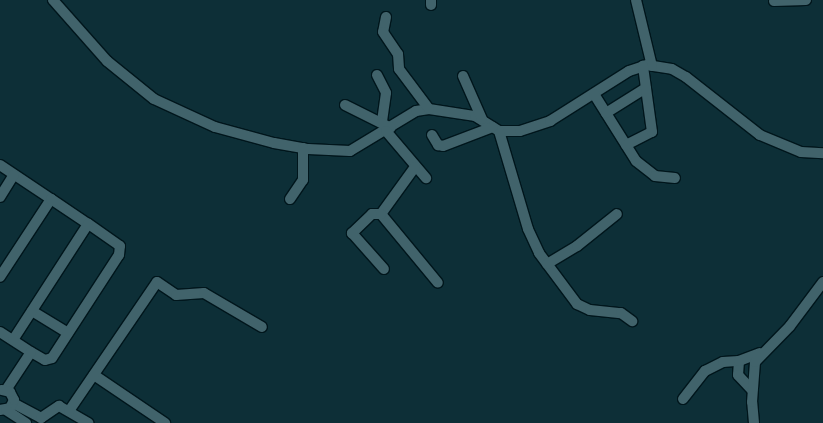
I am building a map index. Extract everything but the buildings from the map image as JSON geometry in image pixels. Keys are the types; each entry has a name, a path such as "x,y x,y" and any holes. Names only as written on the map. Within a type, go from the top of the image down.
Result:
{"street":[{"path":"52,0 107,61 154,99 214,127 303,148 350,151 386,127 416,111 429,109 482,119 496,129 528,229 547,264 577,304 590,310 621,313 632,321"},
{"path":"626,145 652,132 646,88 648,66 636,0"},
{"path":"774,1 806,0"},
{"path":"386,17 383,32 400,58 400,69 429,109"},
{"path":"432,135 438,145 443,146 496,129 538,127 629,71 648,66 672,69 686,77 760,135 801,152 823,153"},
{"path":"377,75 386,93 386,127"},
{"path":"463,76 482,119"},
{"path":"606,113 646,88"},
{"path":"594,94 636,161 655,176 675,178"},
{"path":"345,105 386,127 415,167 426,178"},
{"path":"290,199 303,180 303,148"},
{"path":"0,165 118,245 121,251 50,359 31,352 0,332"},
{"path":"381,214 415,167"},
{"path":"0,197 14,175"},
{"path":"0,277 50,199"},
{"path":"381,214 372,214 352,233 384,269"},
{"path":"381,214 438,283"},
{"path":"547,264 577,246 617,214"},
{"path":"13,340 88,224"},
{"path":"69,411 157,282 176,294 204,293 262,327"},
{"path":"683,399 705,371 723,362 739,361 760,353 790,326 823,282"},
{"path":"32,311 68,333"},
{"path":"6,408 13,395 2,390 31,352"},
{"path":"754,423 753,369 760,353"},
{"path":"739,361 738,375 752,390"},
{"path":"94,375 165,423"},
{"path":"6,408 41,418 56,407 69,411 88,423"},
{"path":"6,408 26,423"}]}
